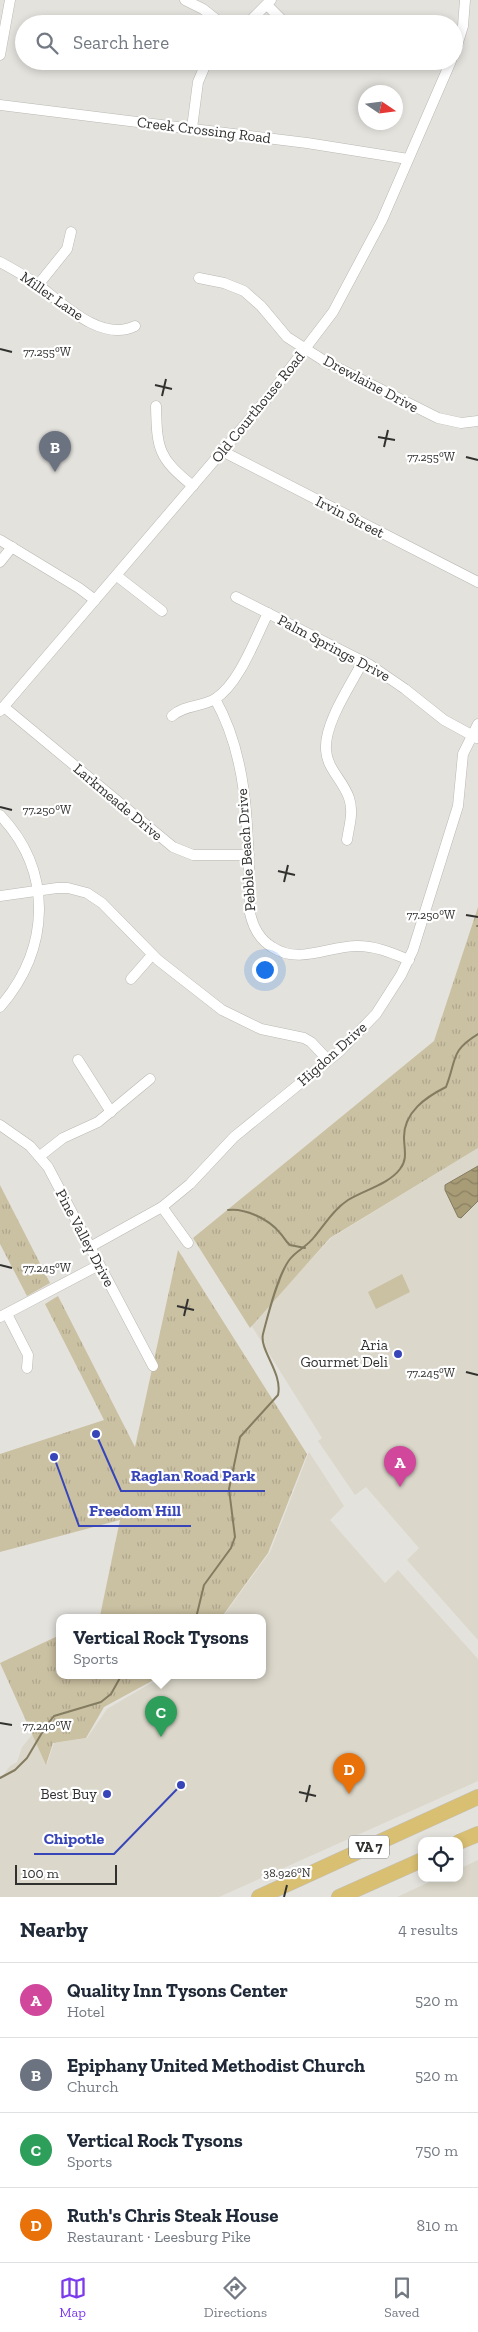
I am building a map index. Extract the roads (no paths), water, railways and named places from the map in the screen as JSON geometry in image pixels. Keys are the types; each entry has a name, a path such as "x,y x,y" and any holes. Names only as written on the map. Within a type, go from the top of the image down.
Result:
{"highway":[{"name":"VA 7","path":"259,1897 478,1797"},
{"path":"463,1840 478,1834"},
{"name":"VA 7","path":"339,1897 418,1862"}],"street":[{"path":"0,55 10,0"},
{"path":"185,0 211,15"},
{"path":"463,26 465,0"},
{"path":"255,15 269,2 279,15"},
{"path":"192,128 198,82 203,70"},
{"name":"Old Courthouse Road","path":"2,709 266,400 333,312 382,220 447,70"},
{"name":"Creek Crossing Road","path":"0,105 307,143 408,159"},
{"path":"38,285 67,249 71,232"},
{"name":"Miller Lane","path":"0,262 38,285 72,313 91,322 117,330 135,326"},
{"name":"Drewlaine Drive","path":"199,278 224,283 244,291 261,306 287,337 326,362 438,418 461,423 478,422"},
{"path":"156,406 157,432 161,452 172,469 193,486"},
{"name":"Irvin Street","path":"222,451 478,582"},
{"path":"0,540 79,588 95,600"},
{"path":"0,562 12,547"},
{"path":"116,576 162,611"},
{"name":"Palm Springs Drive","path":"236,597 363,661 391,678 444,720 475,737"},
{"path":"172,716 184,708 215,699 228,688 268,613"},
{"path":"346,840 351,819 350,803 345,789 330,766 326,739 333,719 363,661"},
{"name":"Pebble Beach Drive","path":"215,699 230,730 243,790 249,855 252,921 260,937 276,950 285,954 303,956 358,946 384,950 408,960"},
{"name":"Larkmeade Drive","path":"2,709 173,847 193,855 249,855"},
{"name":"Higdon Drive","path":"90,1247 162,1207 190,1184 234,1137 328,1060 376,1014 401,975 408,960 458,806 461,762 475,737 478,724"},
{"path":"0,815 14,832 26,852 35,876 39,919 33,953 20,981 0,1007"},
{"path":"0,896 68,888 88,893 102,902 152,955 234,1017 260,1029 304,1038 311,1042 328,1060"},
{"path":"131,979 152,955"},
{"path":"78,1060 111,1112"},
{"path":"40,1156 58,1141 98,1122 150,1079"},
{"name":"Pine Valley Drive","path":"0,1125 20,1137 40,1156 153,1366"},
{"path":"162,1207 188,1243"},
{"path":"27,1368 28,1355 2,1315 99,1265"}],"water":[{"path":"478,1166 478,1201 461,1218 458,1217 445,1190 445,1185"}],"waterway":[{"path":"197,1614 204,1585 231,1548 235,1537 229,1489 240,1437 278,1395 277,1378 264,1347 263,1334 281,1274 290,1259 312,1240 338,1208 354,1196 383,1183 400,1169 405,1158 405,1128 412,1113 424,1101 446,1087 458,1051 478,1034"},
{"path":"228,1210 242,1211 263,1219 270,1223 290,1245 305,1248"},
{"path":"0,1778 15,1770 27,1758 54,1716 101,1702 111,1694 119,1679"}],"place":[{"name":"Epiphany United Methodist Church","path":"55,472"},
{"name":"Aria Gourmet Deli","path":"398,1354"},
{"name":"Raglan Road Park","path":"96,1434"},
{"name":"Freedom Hill","path":"54,1457"},
{"name":"Quality Inn Tysons Center","path":"400,1487"},
{"name":"Vertical Rock Tysons","path":"161,1737"},
{"name":"Chipotle","path":"181,1785"},
{"name":"Best Buy","path":"107,1794"},
{"name":"Ruth's Chris Steak House","path":"349,1794"}]}
